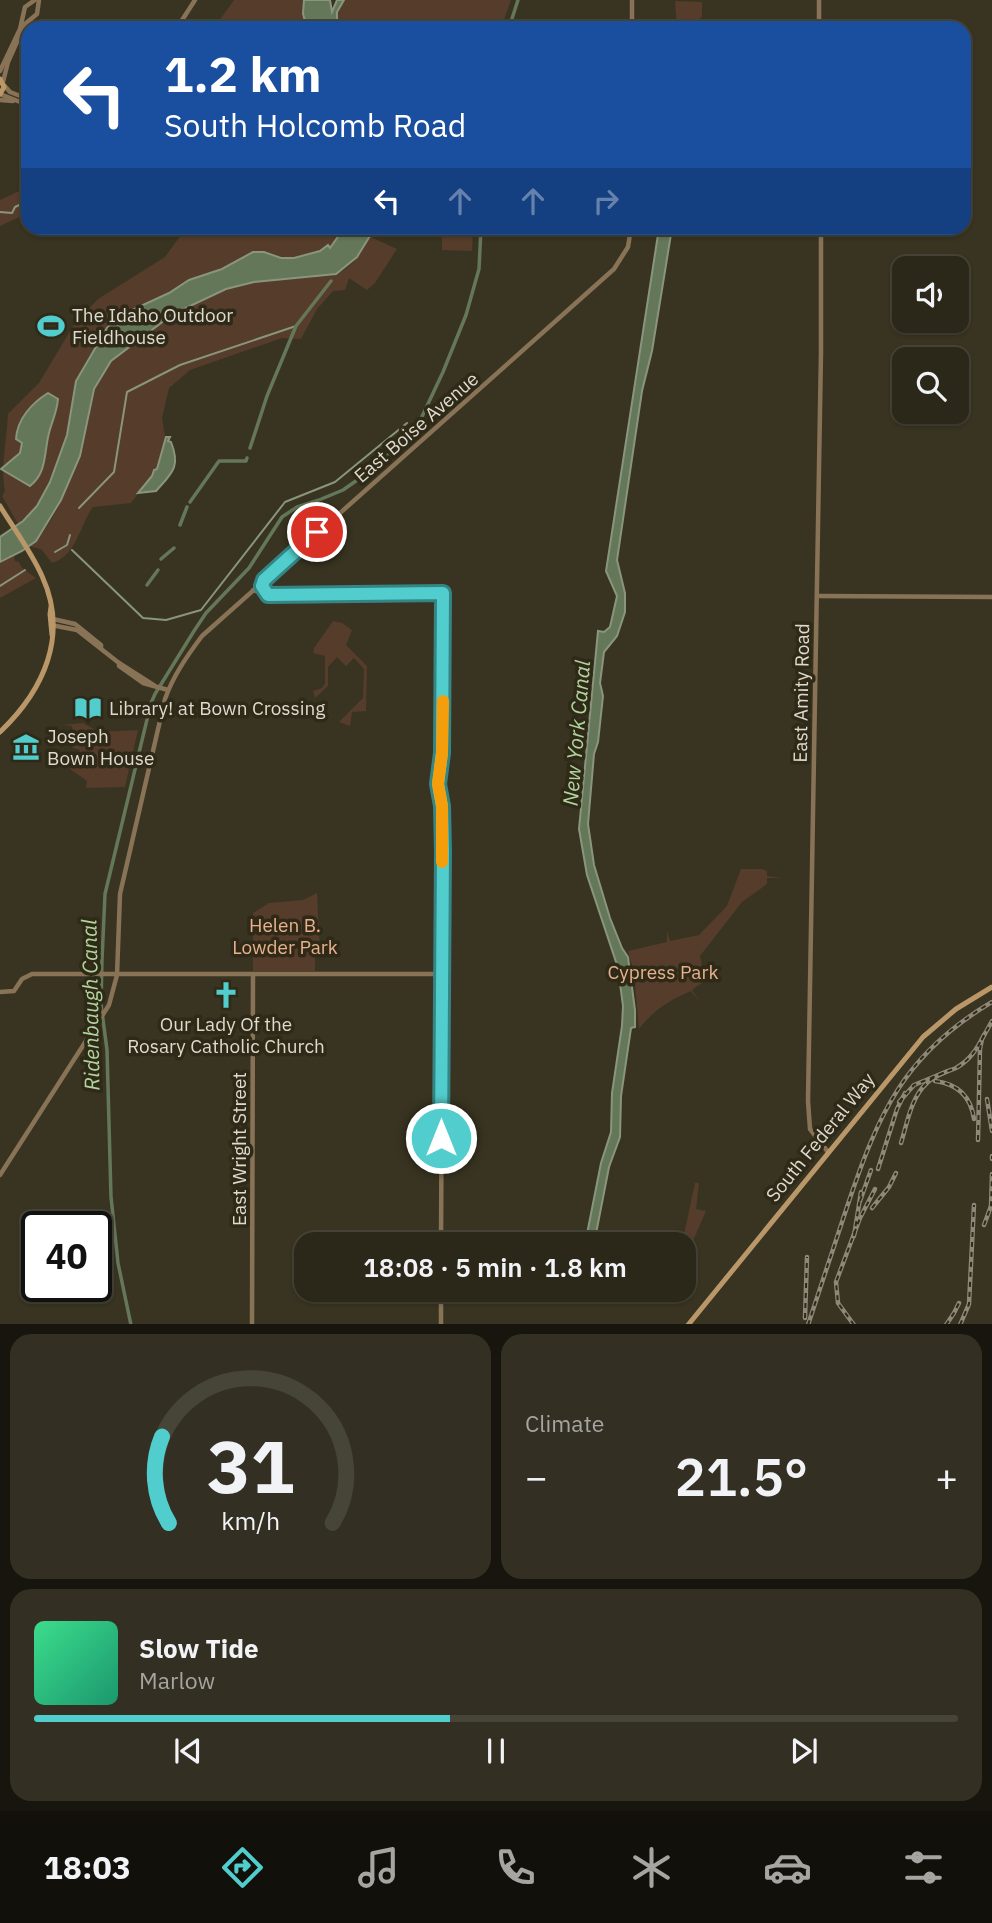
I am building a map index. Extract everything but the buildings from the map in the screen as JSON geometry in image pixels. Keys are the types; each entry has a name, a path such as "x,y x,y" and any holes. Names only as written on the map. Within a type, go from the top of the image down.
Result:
{"main road":[{"path":"0,96 2,82"},
{"path":"0,506 45,584 52,622 50,654 42,678 24,706 0,732"},
{"name":"South Federal Way","path":"689,1324 923,1037 956,1009 992,987"}],"street":[{"path":"182,21 195,0"},
{"path":"632,0 632,21"},
{"path":"820,0 820,21"},
{"path":"22,21 24,7 34,1 36,15 27,21"},
{"path":"24,13 30,17"},
{"path":"0,71 21,25"},
{"path":"21,33 2,82 21,99"},
{"path":"0,96 21,101"},
{"name":"East Boise Avenue","path":"0,1175 104,1015 113,994 117,975 120,894 165,689 202,636 614,269 628,247 630,235"},
{"name":"East Amity Road","path":"821,235 808,1101 810,1129 828,1152"},
{"path":"264,580 262,590 268,595"},
{"path":"253,590 268,595 443,593 442,753 438,784 442,806 441,1232"},
{"path":"817,596 992,597"},
{"path":"52,622 77,630 119,663 165,689"},
{"path":"0,992 14,990 22,979 32,974 442,974"},
{"name":"East Wright Street","path":"252,1324 253,974"},
{"path":"441,1302 441,1324"}],"green space":[{"path":"234,0 304,0 305,21 219,21"},
{"path":"344,0 511,0 504,21 337,21 337,12"},
{"path":"675,1 702,2 702,16 699,20 676,21"},
{"path":"21,190 21,216 0,226 0,200"},
{"path":"181,235 339,235 329,249 294,258 274,256 233,264 189,280 169,293 121,315 107,328 76,381 67,435 59,461 37,506 18,524 2,496 5,491 3,463 8,414 39,383 75,323 98,299 165,257"},
{"path":"373,235 373,238 397,249 375,283 367,290 349,278 345,290 333,291 317,309 301,339 282,338 190,370 169,388 162,418 166,442 157,469 131,503 93,507 73,547 52,563 41,549 30,545 48,525 71,479 81,448 93,389 114,358 144,333 175,313 219,292 282,277 335,274 356,259 369,236"},
{"path":"442,235 473,235 472,251 442,250"},
{"path":"14,555 15,561 36,578 0,598 0,562"},
{"path":"333,621 352,630 346,645 367,666 366,711 352,712 350,726 339,722 363,698 364,669 354,658 346,666 337,657 328,667 328,686 315,698 313,691 322,688 325,683 325,656 313,653 314,648"},
{"path":"83,723 99,732 138,730 125,787 86,788 87,781 70,769 80,750 73,748 68,735 73,731 72,726 63,725"},
{"name":"Cypress Park","path":"741,869 762,869 767,871 767,876 781,878 767,878 767,884 742,902 700,956 702,967 716,967 720,974 713,975 692,990 701,1003 691,991 662,1007 639,1029 634,973 628,951 667,942 667,931 670,941 699,935 727,906"},
{"name":"Helen B. Lowder Park","path":"317,893 320,953 315,953 315,971 253,971 253,913 269,903 303,900"},
{"path":"695,1183 699,1183 696,1209 706,1211 696,1234 685,1232"}],"shaded area":[{"path":"304,0 330,0 332,12 337,0 344,0 337,12 337,21 305,21"},
{"path":"339,235 370,235 357,257 336,274 254,282 226,289 173,314 111,361 94,389 80,456 61,500 36,541 0,562 0,537 23,521 37,506 50,482 67,435 76,381 107,328 121,315 169,293 189,280 222,269 253,252 294,258 320,251 328,245 330,248"},
{"path":"658,235 671,235 652,351 642,391 617,560 625,593 625,612 617,636 604,652 600,683 603,696 598,742 594,754 588,824 594,865 610,918 628,957 635,1027 631,1028 621,1096 620,1137 609,1167 596,1232 587,1232 601,1163 611,1132 612,1093 623,1006 618,968 587,875 579,829 598,631 604,632 610,627 617,596 606,571"},
{"path":"48,393 58,399 42,469 30,486 1,469 20,453 22,443 16,439 22,418"},
{"path":"166,437 170,437 168,441 174,451 173,469 156,491 138,493 157,469"}],"waterway":[{"name":"Ridenbaugh Canal","path":"511,21 518,0"},
{"path":"0,212 12,213 15,207 21,204"},
{"name":"Ridenbaugh Canal","path":"131,1324 118,1263 111,1197 107,1050 101,1004 102,960 105,894 151,703 206,613 249,568 282,517 297,507 343,490 410,436 418,425 466,315 479,269 481,235"},
{"path":"250,448 267,396 296,326 331,281"},
{"path":"79,508 114,472 127,392 180,365 296,326"},
{"path":"102,355 126,328"},
{"path":"72,550 143,618 166,620 201,610 285,502 335,482 407,423"},
{"path":"190,502 219,461 246,461 247,458"},
{"path":"180,525 187,507"},
{"path":"55,552 67,545 70,535"},
{"path":"161,559 174,548"},
{"path":"0,586 25,570"},
{"path":"147,585 158,570"}],"railway":[{"path":"808,1324 870,1143 883,1115 898,1089 937,1043 992,1002"},
{"path":"978,1140 980,1049 982,1039 992,1021"},
{"path":"901,1143 910,1111 922,1089 934,1078 965,1061 984,1035"},
{"path":"899,1102 914,1085 948,1071"},
{"path":"935,1081 950,1085 962,1093 970,1104 974,1119"},
{"path":"878,1169 897,1109 905,1093"},
{"path":"987,1099 992,1131"},
{"path":"860,1201 871,1170"},
{"path":"872,1208 889,1187 896,1173"},
{"path":"984,1225 991,1206 992,1174"},
{"path":"853,1324 838,1303 836,1282 860,1218 875,1189"},
{"path":"854,1236 861,1192"},
{"path":"960,1324 969,1304 974,1205"},
{"path":"805,1318 807,1257"},
{"path":"947,1324 959,1303"}],"slow traffic":[{"path":"442,862 442,806 438,784 442,753 443,701"}],"place":[{"name":"The Idaho Outdoor Fieldhouse","path":"51,326"},
{"name":"Library! at Bown Crossing","path":"88,708"},
{"name":"Joseph Bown House","path":"26,747"},
{"name":"Our Lady Of the Rosary Catholic Church","path":"226,995"}],"route":[{"path":"317,532 264,580 262,590 265,593 443,593 442,753 438,784 442,806 443,852 441,1138"}],"water label":[{"name":"New York Canal","path":"576,733"}]}
